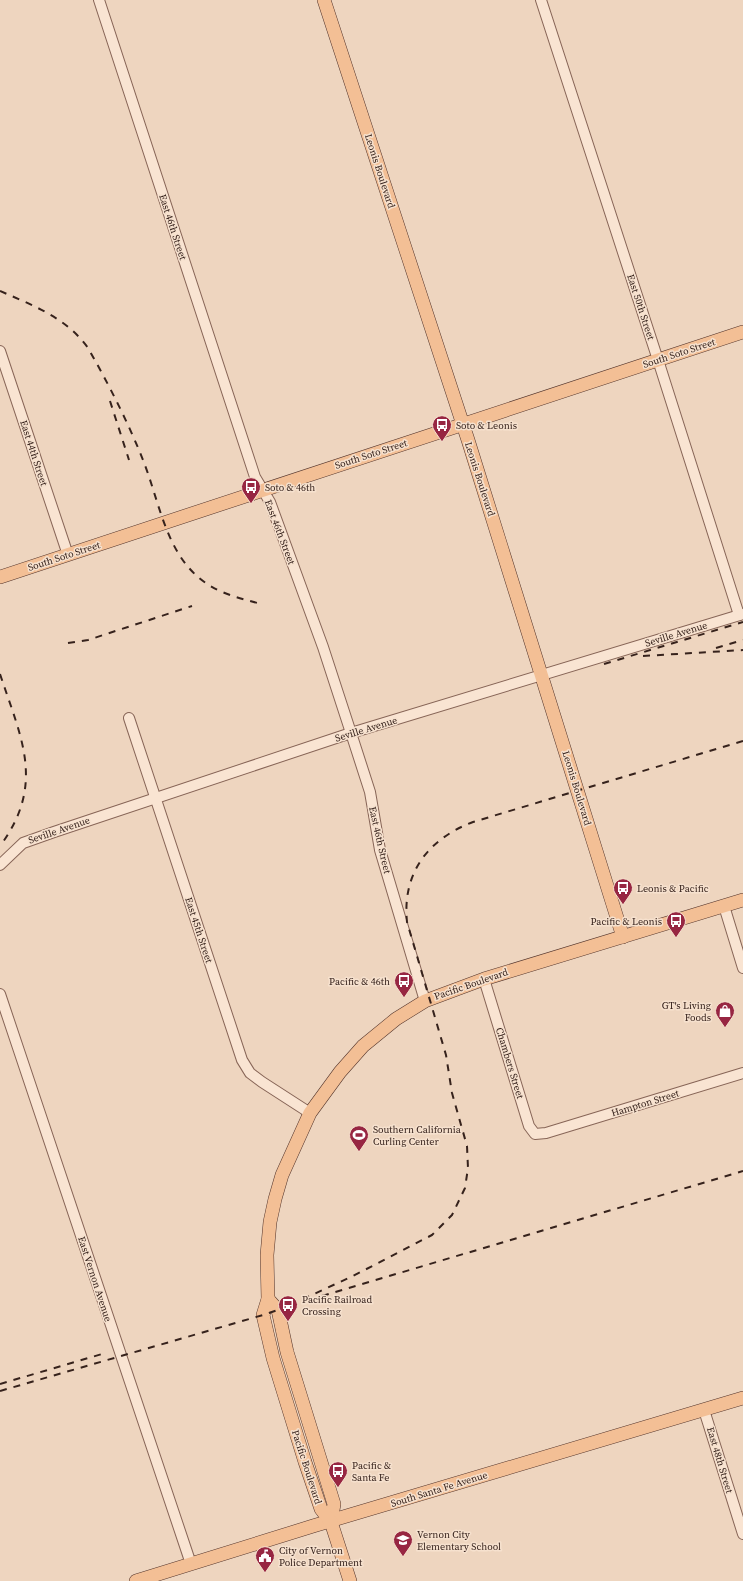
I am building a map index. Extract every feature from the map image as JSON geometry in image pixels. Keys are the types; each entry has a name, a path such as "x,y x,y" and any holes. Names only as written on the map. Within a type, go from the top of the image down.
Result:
{"main road":[{"name":"Leonis Boulevard","path":"324,0 463,424 623,936"},
{"name":"South Soto Street","path":"0,577 743,332"},
{"name":"Pacific Boulevard","path":"331,1522 321,1509 273,1358 263,1315 268,1299 267,1255 270,1222 275,1199 282,1175 310,1113 340,1072 363,1046 396,1019 425,1001 484,979 743,900"},
{"name":"South Santa Fe Avenue","path":"136,1581 743,1398"},
{"path":"331,1522 350,1581"}],"street":[{"name":"East 46th Street","path":"99,0 255,477 273,509 323,648 351,733 370,792 380,850 425,1001"},
{"name":"East 50th Street","path":"541,0 741,614"},
{"name":"East 44th Street","path":"0,351 68,555"},
{"name":"Seville Avenue","path":"0,865 18,847 27,841 351,733 741,614"},
{"name":"East 45th Street","path":"129,718 242,1060 250,1073 310,1113"},
{"path":"724,906 743,968"},
{"name":"Chambers Street","path":"484,979 529,1126 535,1134 546,1133"},
{"name":"East Vernon Avenue","path":"0,994 191,1564"},
{"name":"Hampton Street","path":"546,1133 743,1073"},
{"name":"East 48th Street","path":"704,1410 743,1534"}],"railway":[{"path":"0,291 36,307 59,320 70,328 88,348 131,431 150,478 169,534 177,552 188,567 202,580 220,591 261,604"},
{"path":"110,401 129,460"},
{"path":"68,643 88,640 192,606"},
{"path":"604,664 743,622"},
{"path":"716,648 743,640"},
{"path":"643,656 743,650"},
{"path":"0,674 21,740 25,761 26,781 22,802 14,823 0,846"},
{"path":"290,1305 353,1276 432,1235 452,1215 465,1188 468,1168 467,1146 452,1093 446,1055 407,922 409,888 414,873 421,860 431,848 443,838 457,829 473,822 743,741"},
{"path":"322,1296 743,1171"},
{"path":"0,1391 263,1315 295,1304"},
{"path":"0,1384 102,1354"}],"place":[{"name":"Soto & Leonis","path":"442,442"},
{"name":"Soto & 46th","path":"251,504"},
{"name":"Leonis & Pacific","path":"623,905"},
{"name":"Pacific & Leonis","path":"676,938"},
{"name":"Pacific & 46th","path":"404,998"},
{"name":"GT's Living Foods","path":"725,1028"},
{"name":"Southern California Curling Center","path":"359,1152"},
{"name":"Pacific Railroad Crossing","path":"288,1322"},
{"name":"Pacific & Santa Fe","path":"338,1488"},
{"name":"Vernon City Elementary School","path":"403,1557"},
{"name":"City of Vernon Police Department","path":"265,1573"}]}
